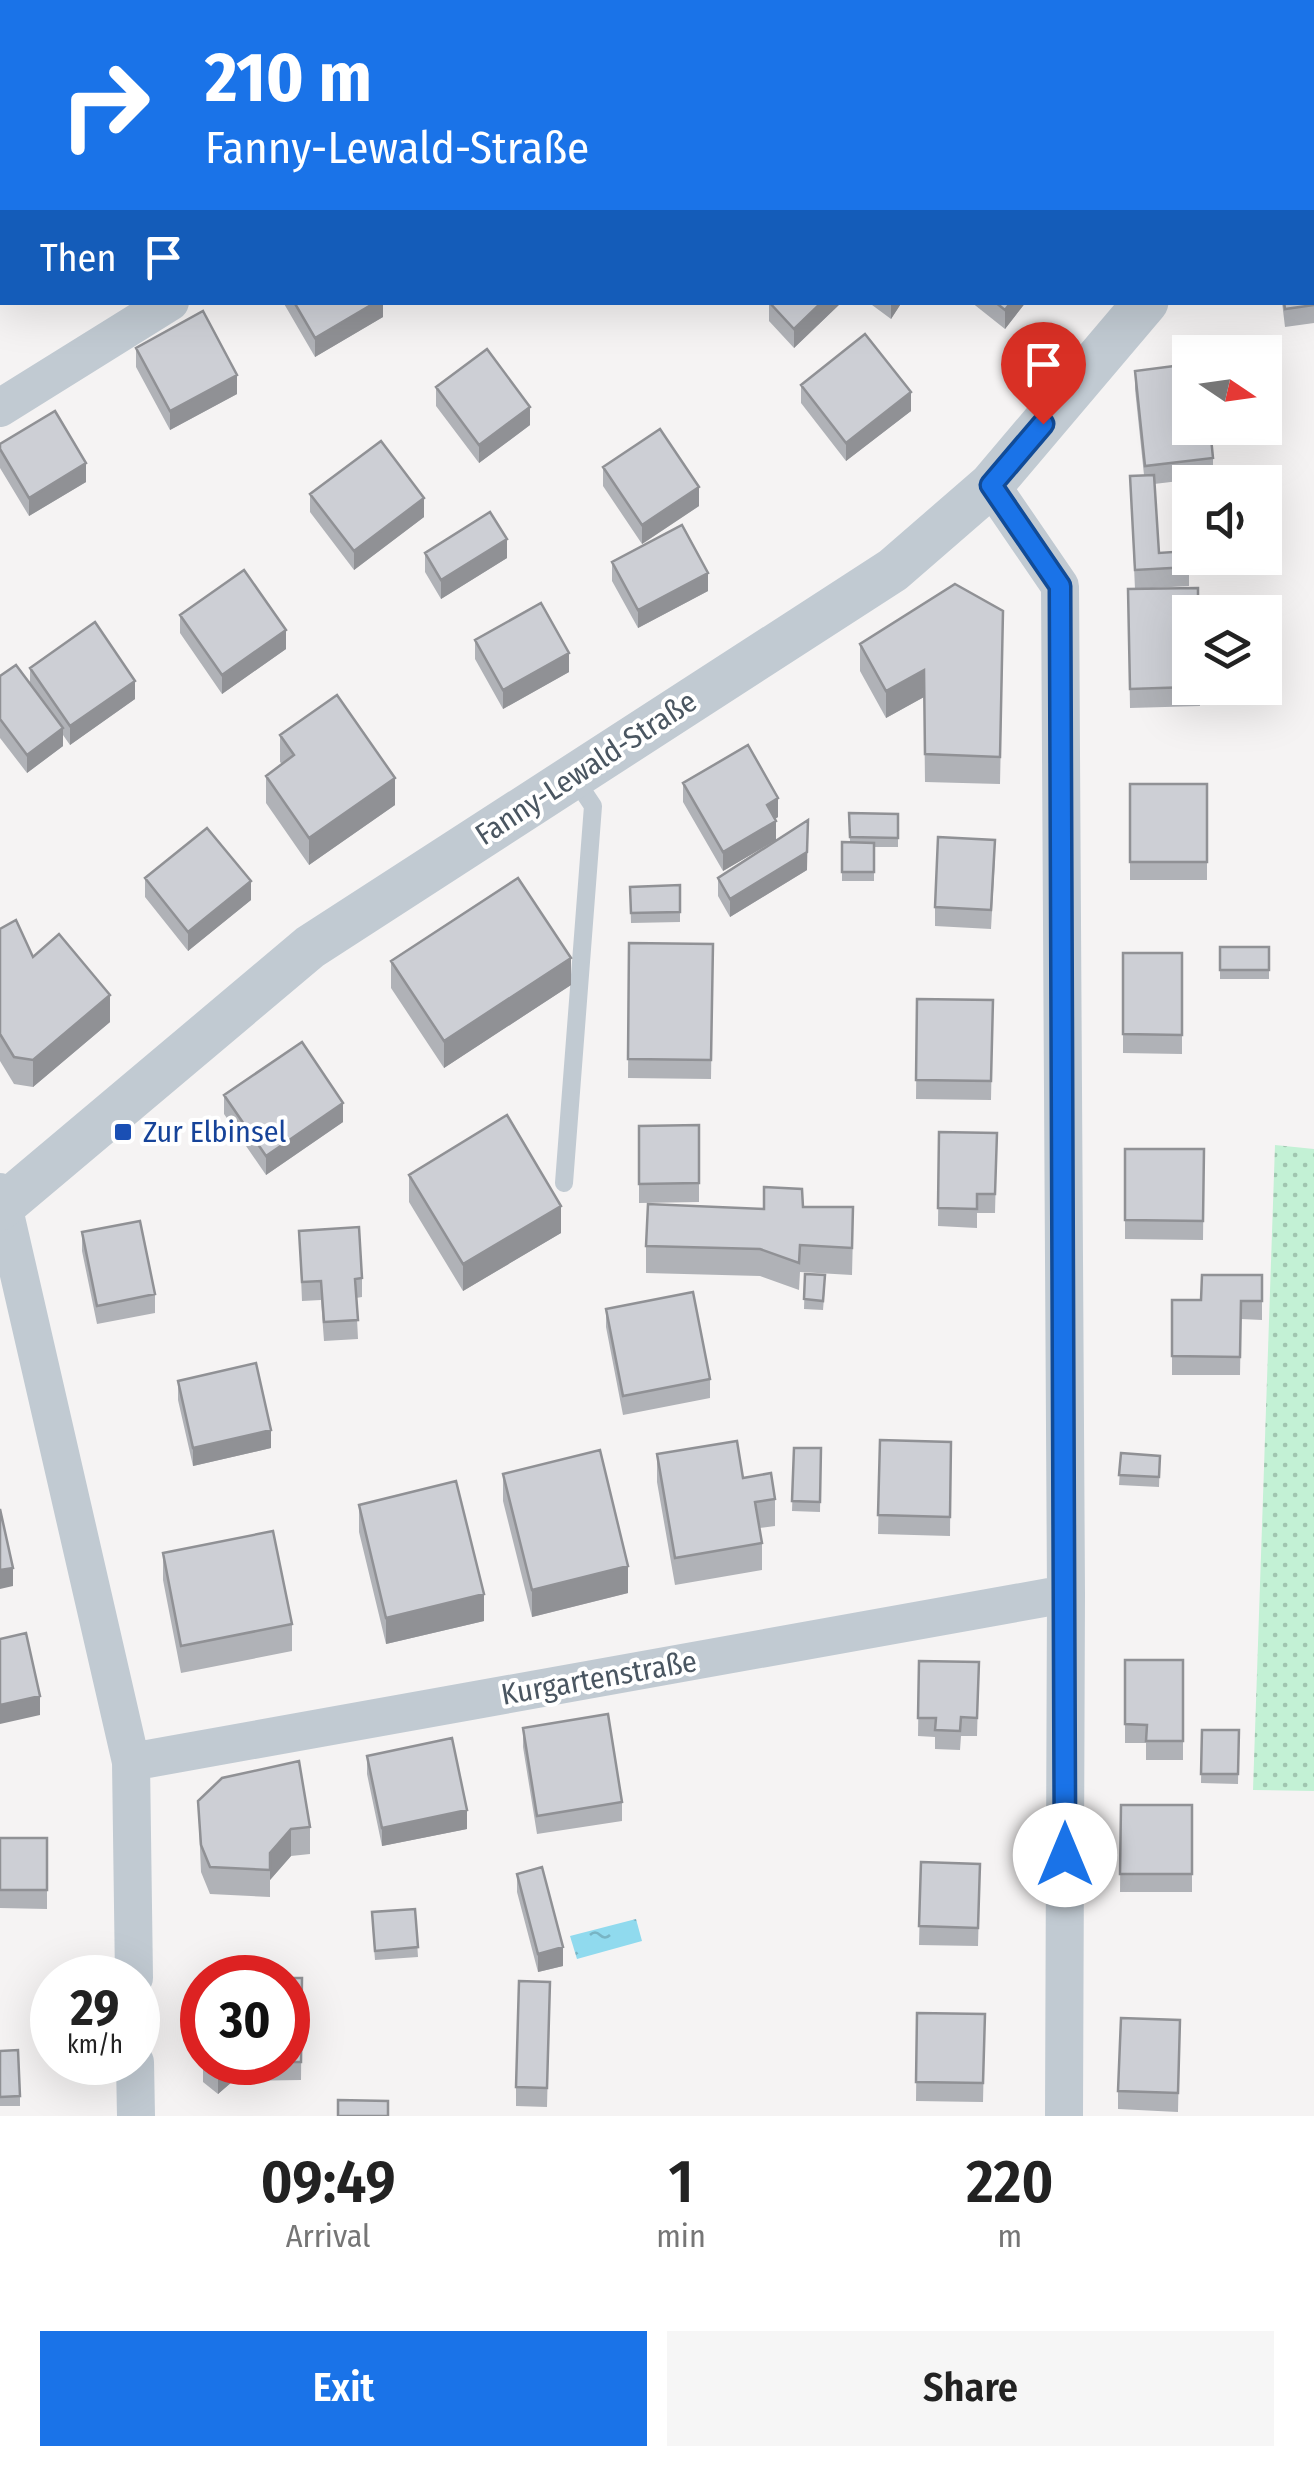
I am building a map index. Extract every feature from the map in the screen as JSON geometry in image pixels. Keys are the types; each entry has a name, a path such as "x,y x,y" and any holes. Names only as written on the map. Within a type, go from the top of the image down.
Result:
{"street":[{"path":"0,408 165,305"},
{"name":"Fanny-Lewald-Straße","path":"2,1201 310,947 893,570 991,485 1143,305"},
{"path":"991,485 1060,586 1066,1594 1064,2116"},
{"path":"2,1201 131,1762 134,1955"},
{"name":"Kurgartenstraße","path":"131,1762 1066,1594"},
{"path":"135,2085 136,2116"}],"lane":[{"path":"564,1184 592,806 573,775"}],"green space":[{"path":"1275,1145 1314,1149 1314,1791 1253,1790"}],"water":[{"path":"636,1919 642,1941 577,1959 570,1936"}],"building":[{"path":"296,305 371,305 315,338"},
{"path":"772,305 819,305 794,329"},
{"path":"203,311 237,375 170,411 136,348"},
{"path":"865,334 911,392 846,443 801,385"},
{"path":"487,349 530,407 479,445 436,387"},
{"path":"1172,366 1172,445 1212,445 1213,458 1145,466 1135,371"},
{"path":"55,411 86,463 29,498 0,444"},
{"path":"660,429 699,487 642,525 603,467"},
{"path":"381,441 424,498 354,551 310,494"},
{"path":"1154,475 1159,553 1172,552 1172,568 1135,570 1130,476"},
{"path":"490,512 507,539 441,580 425,553"},
{"path":"682,525 708,573 638,610 612,562"},
{"path":"244,570 286,630 222,675 180,615"},
{"path":"955,584 1003,611 1000,757 925,754 924,670 886,691 860,644"},
{"path":"1198,588 1198,595 1172,595 1172,688 1130,689 1128,589"},
{"path":"541,603 569,653 503,690 475,640"},
{"path":"95,622 135,681 70,726 30,668"},
{"path":"16,665 63,728 27,755 0,719 0,676"},
{"path":"337,695 395,778 309,838 266,776 294,755 280,735"},
{"path":"748,745 778,798 767,805 776,821 723,852 683,783"},
{"path":"1130,784 1207,784 1207,862 1130,862"},
{"path":"849,813 898,814 898,838 850,837"},
{"path":"808,820 807,852 730,899 718,878"},
{"path":"207,828 251,881 188,932 145,878"},
{"path":"938,837 995,840 991,910 935,907"},
{"path":"842,842 874,843 874,872 842,872"},
{"path":"518,878 571,958 444,1041 391,961"},
{"path":"680,885 680,912 631,913 630,887"},
{"path":"16,920 33,957 59,934 110,995 33,1060 14,1057 0,1034 0,929"},
{"path":"629,943 713,944 711,1060 628,1059"},
{"path":"1220,947 1269,947 1269,970 1220,970"},
{"path":"1123,953 1182,953 1182,1035 1123,1034"},
{"path":"917,999 993,1000 991,1081 916,1080"},
{"path":"302,1042 343,1103 266,1156 224,1095"},
{"path":"507,1115 561,1206 463,1264 409,1175"},
{"path":"699,1125 699,1183 639,1184 639,1126"},
{"path":"939,1132 997,1133 995,1194 977,1194 977,1209 938,1208"},
{"path":"1125,1149 1204,1149 1203,1221 1125,1220"},
{"path":"764,1187 802,1189 803,1207 853,1207 852,1248 800,1245 799,1263 760,1249 646,1246 648,1204 764,1209"},
{"path":"140,1221 155,1294 97,1306 82,1232"},
{"path":"359,1227 362,1278 355,1279 358,1320 324,1322 321,1281 302,1282 299,1231"},
{"path":"805,1274 825,1275 823,1301 804,1299"},
{"path":"1202,1275 1262,1275 1262,1301 1241,1301 1240,1357 1172,1356 1172,1300 1201,1300"},
{"path":"693,1292 710,1379 623,1396 606,1309"},
{"path":"256,1363 271,1430 193,1448 178,1381"},
{"path":"880,1440 951,1442 950,1517 878,1515"},
{"path":"737,1441 743,1478 771,1473 775,1499 755,1502 762,1543 675,1558 657,1454"},
{"path":"794,1448 821,1448 820,1502 792,1501"},
{"path":"600,1450 628,1566 532,1590 503,1474"},
{"path":"1121,1453 1160,1456 1159,1477 1119,1475"},
{"path":"456,1481 484,1594 386,1618 359,1505"},
{"path":"0,1509 13,1568 0,1570"},
{"path":"273,1531 292,1624 181,1646 163,1553"},
{"path":"26,1633 40,1696 0,1705 0,1639"},
{"path":"1125,1660 1183,1660 1183,1741 1146,1741 1147,1725 1125,1724"},
{"path":"919,1661 979,1662 977,1718 961,1717 960,1731 935,1730 936,1718 918,1718"},
{"path":"608,1714 622,1802 537,1816 523,1728"},
{"path":"1202,1730 1239,1730 1238,1774 1201,1774"},
{"path":"452,1738 467,1810 382,1828 367,1756"},
{"path":"299,1761 310,1827 291,1829 270,1853 270,1870 210,1867 201,1845 198,1801 222,1778"},
{"path":"1121,1805 1192,1805 1192,1874 1120,1874"},
{"path":"0,1838 47,1838 47,1890 0,1890"},
{"path":"921,1862 980,1864 978,1928 919,1926"},
{"path":"542,1867 563,1947 538,1954 517,1874"},
{"path":"415,1909 418,1947 375,1951 372,1912"},
{"path":"519,1981 550,1982 547,2088 516,2087"},
{"path":"917,2013 985,2014 983,2083 916,2082"},
{"path":"1121,2018 1180,2020 1178,2093 1118,2091"},
{"path":"18,2050 20,2096 0,2097 0,2051"},
{"path":"338,2100 388,2101 388,2116 338,2116"}],"place":[{"name":"Zur Elbinsel","path":"123,1132"}],"route":[{"path":"1043,424 991,485 1060,586 1065,1855"}]}
